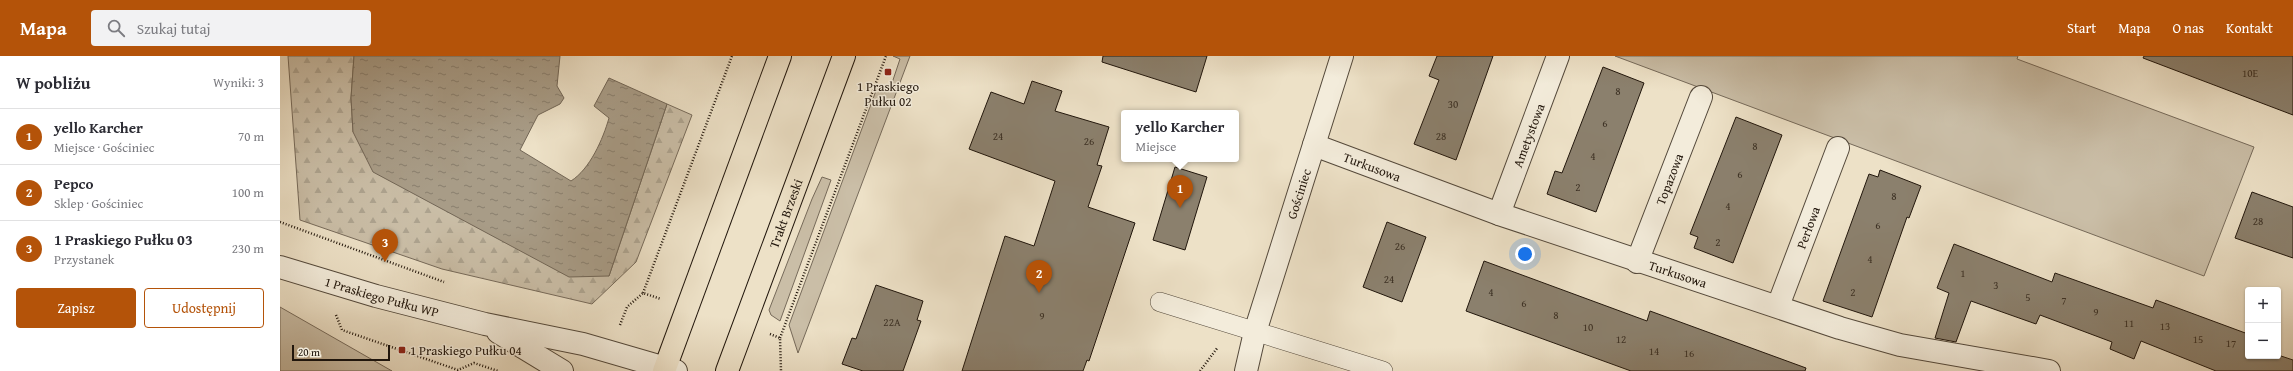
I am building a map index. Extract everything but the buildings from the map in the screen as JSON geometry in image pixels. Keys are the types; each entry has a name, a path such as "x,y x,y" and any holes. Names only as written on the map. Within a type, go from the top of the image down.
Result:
{"main road":[{"path":"668,370 780,56"},
{"name":"Trakt Brzeski","path":"727,371 844,56"}],"street":[{"name":"Gościniec","path":"1246,371 1255,332 1342,56"},
{"name":"Ametystowa","path":"1499,214 1558,56"},
{"name":"Topazowa","path":"1637,262 1701,96"},
{"name":"Turkusowa","path":"1314,145 1499,214 1637,262 1778,306 1840,328 1900,345 2049,371"},
{"name":"Perłowa","path":"1778,306 1838,148"},
{"name":"1 Praskiego Pułku WP","path":"280,266 333,284 485,324 583,344 668,370"},
{"name":"1 Praskiego Pułku WP","path":"485,324 562,371"},
{"name":"Gościniec","path":"1233,371 1255,332"}],"lane":[{"path":"1160,302 1383,371"}],"path":[{"path":"643,293 732,56"},
{"path":"780,338 886,56"},
{"path":"280,222 450,284"},
{"path":"334,311 342,330 458,370 474,363 498,371"}],"green space":[{"path":"288,56 354,56 351,98 353,132 609,276 667,104 692,115 636,262 592,304 442,269 300,220"},
{"path":"893,56 910,56 798,353 789,325 877,88 880,87 890,89 900,59"},
{"path":"1615,56 2018,56 2017,59 2254,147 2204,276"},
{"path":"822,177 831,180 780,321 771,315 769,310"},
{"path":"280,307 392,371 280,371"}],"water":[{"path":"354,56 560,56 557,86 564,98 560,104 538,115 520,150 571,181 578,176 590,161 603,135 609,118 594,106 609,78 667,104 609,276 569,277 373,172 353,132 351,98"}],"place":[{"name":"1 Praskiego Pułku 02","path":"888,72"},
{"name":"yello Karcher","path":"1180,208"},
{"name":"1 Praskiego Pułku 03","path":"385,262"},
{"name":"Pepco","path":"1039,293"},
{"name":"1 Praskiego Pułku 04","path":"402,350"}]}
